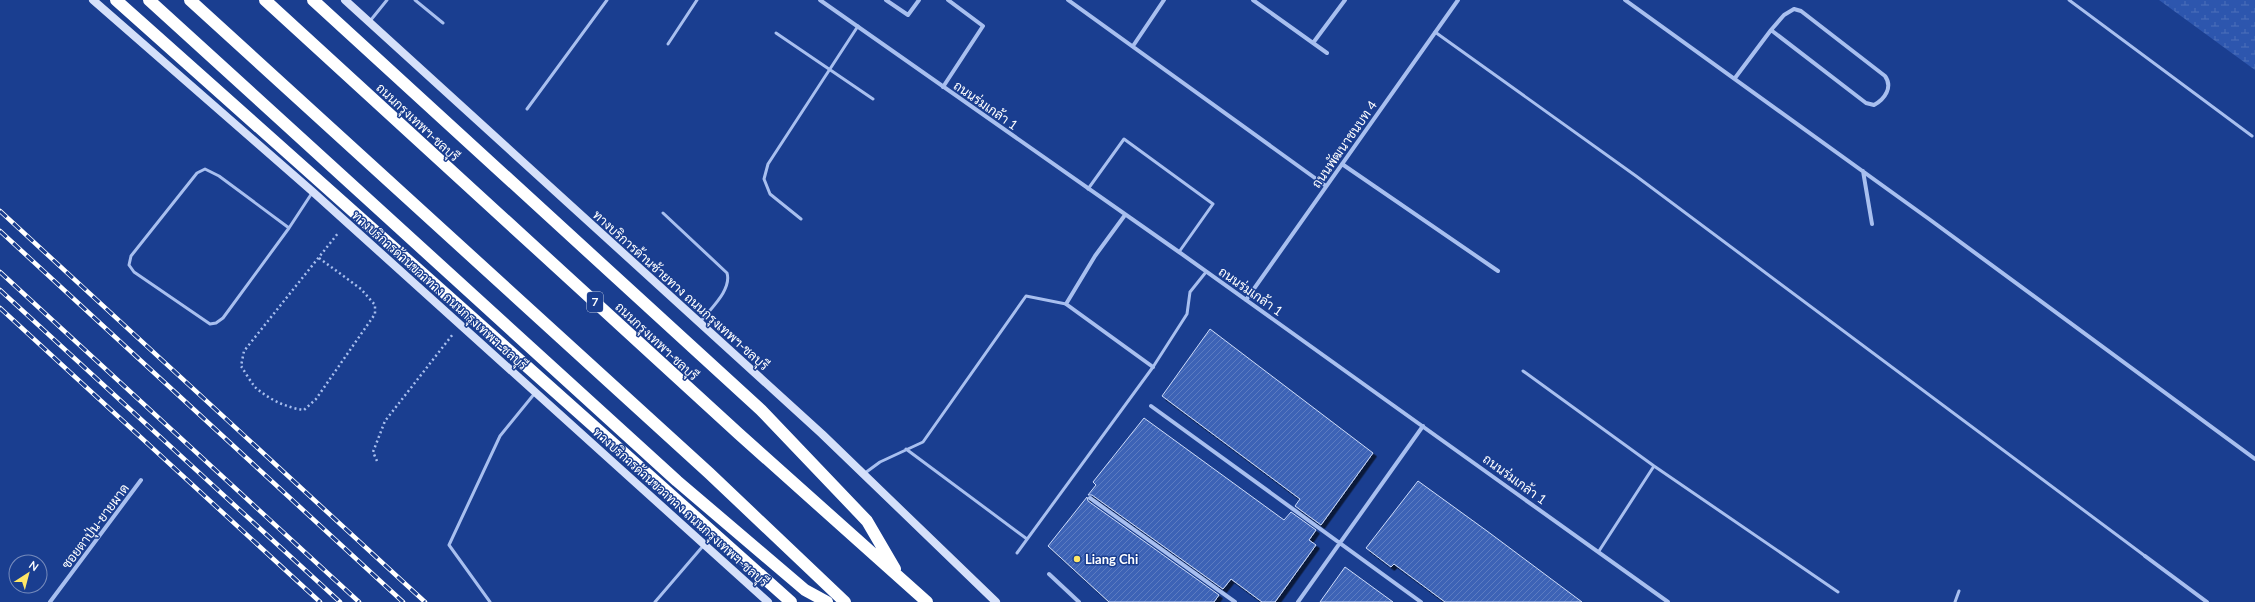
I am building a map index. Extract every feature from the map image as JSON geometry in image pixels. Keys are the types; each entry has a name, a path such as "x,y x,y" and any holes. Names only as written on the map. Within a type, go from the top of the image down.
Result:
{"highway":[{"path":"116,0 791,602"},
{"path":"149,0 677,481 805,590 827,602"},
{"path":"190,0 709,473 845,602"},
{"name":"ถนนกรุงเทพฯ-ชลบุรี","path":"265,0 739,434 927,602"},
{"path":"313,0 761,410 867,522 901,578"}],"main road":[{"name":"ทางบริการด้านขวาทาง ถนนกรุงเทพฯ-ชลบุรี","path":"93,0 347,222 768,602"},
{"name":"ทางบริการด้านซ้ายทาง ถนนกรุงเทพฯ-ชลบุรี","path":"345,0 864,474 996,602"}],"street":[{"name":"ถนนร่มเกล้า 1","path":"820,0 1179,252 1599,551 1668,602"},
{"path":"886,0 908,15 919,0"},
{"path":"943,87 983,26 948,0"},
{"path":"1068,0 1326,186"},
{"path":"1133,46 1164,0"},
{"path":"1253,0 1327,53"},
{"path":"1313,43 1345,0"},
{"name":"ถนนพัฒนาชนบท 4","path":"1246,300 1458,0"},
{"path":"1625,0 1735,78 2255,460"},
{"path":"1735,78 1771,30 1789,11 1794,9 1801,11 1885,76 1890,87 1878,103 1870,105 1771,30"},
{"path":"1342,164 1498,271"},
{"path":"1862,171 1872,224"},
{"path":"1125,215 1095,256 1066,304 1153,367"},
{"path":"1151,406 1421,602"},
{"path":"1298,602 1423,426"},
{"name":"ซอยตาปุ่น-ยายผาด","path":"50,602 141,480"},
{"path":"1090,498 1235,602"},
{"path":"2145,556 2207,602"},
{"path":"1049,574 1079,602"}],"lane":[{"path":"369,22 387,0"},
{"path":"415,0 443,23"},
{"path":"527,109 607,0"},
{"path":"668,44 697,0"},
{"path":"2069,0 2252,136"},
{"path":"801,219 770,194 764,179 768,164 829,68 858,26"},
{"path":"1435,32 1636,176 2145,556"},
{"path":"776,33 873,99"},
{"path":"1088,189 1124,139 1213,204 1179,252"},
{"path":"289,228 219,176 205,169 197,173 131,256 129,265 134,272 210,324 216,324 223,318 289,228 313,192"},
{"path":"663,213 728,273 729,280 727,287 700,323"},
{"path":"1017,553 1153,367 1187,314 1190,292 1206,272"},
{"path":"864,474 880,462 923,442 1026,296 1066,304"},
{"path":"1524,371 1654,466 1838,592"},
{"path":"490,602 448,545 500,436 536,393"},
{"path":"906,449 1027,539"},
{"path":"1599,551 1654,466"},
{"path":"655,602 704,544"},
{"path":"1955,602 1960,591"}],"path":[{"path":"319,258 361,289 375,305 375,314 316,399 304,410 293,408 276,401 255,387 241,366 244,351 347,222"},
{"path":"377,461 373,452 385,421 460,325"}],"green space":[{"path":"2159,0 2255,0 2255,70"}],"building":[{"path":"1210,329 1373,453 1321,525 1295,506 1300,499 1162,396"},
{"path":"1144,418 1284,520 1291,512 1316,530 1309,540 1316,545 1275,602 1262,602 1231,579 1223,589 1092,495 1088,495 1096,485 1093,482"},
{"path":"1418,481 1582,602 1445,602 1394,564 1391,567 1366,548"},
{"path":"1087,497 1088,501 1219,595 1214,602 1109,602 1048,546"},
{"path":"1345,567 1393,602 1320,602"}],"railway":[{"path":"0,211 425,602"},
{"path":"0,231 403,602"},
{"path":"0,272 359,602"},
{"path":"0,290 340,602"},
{"path":"0,308 320,602"}],"place":[{"name":"Liang Chi","path":"1077,559"}]}
